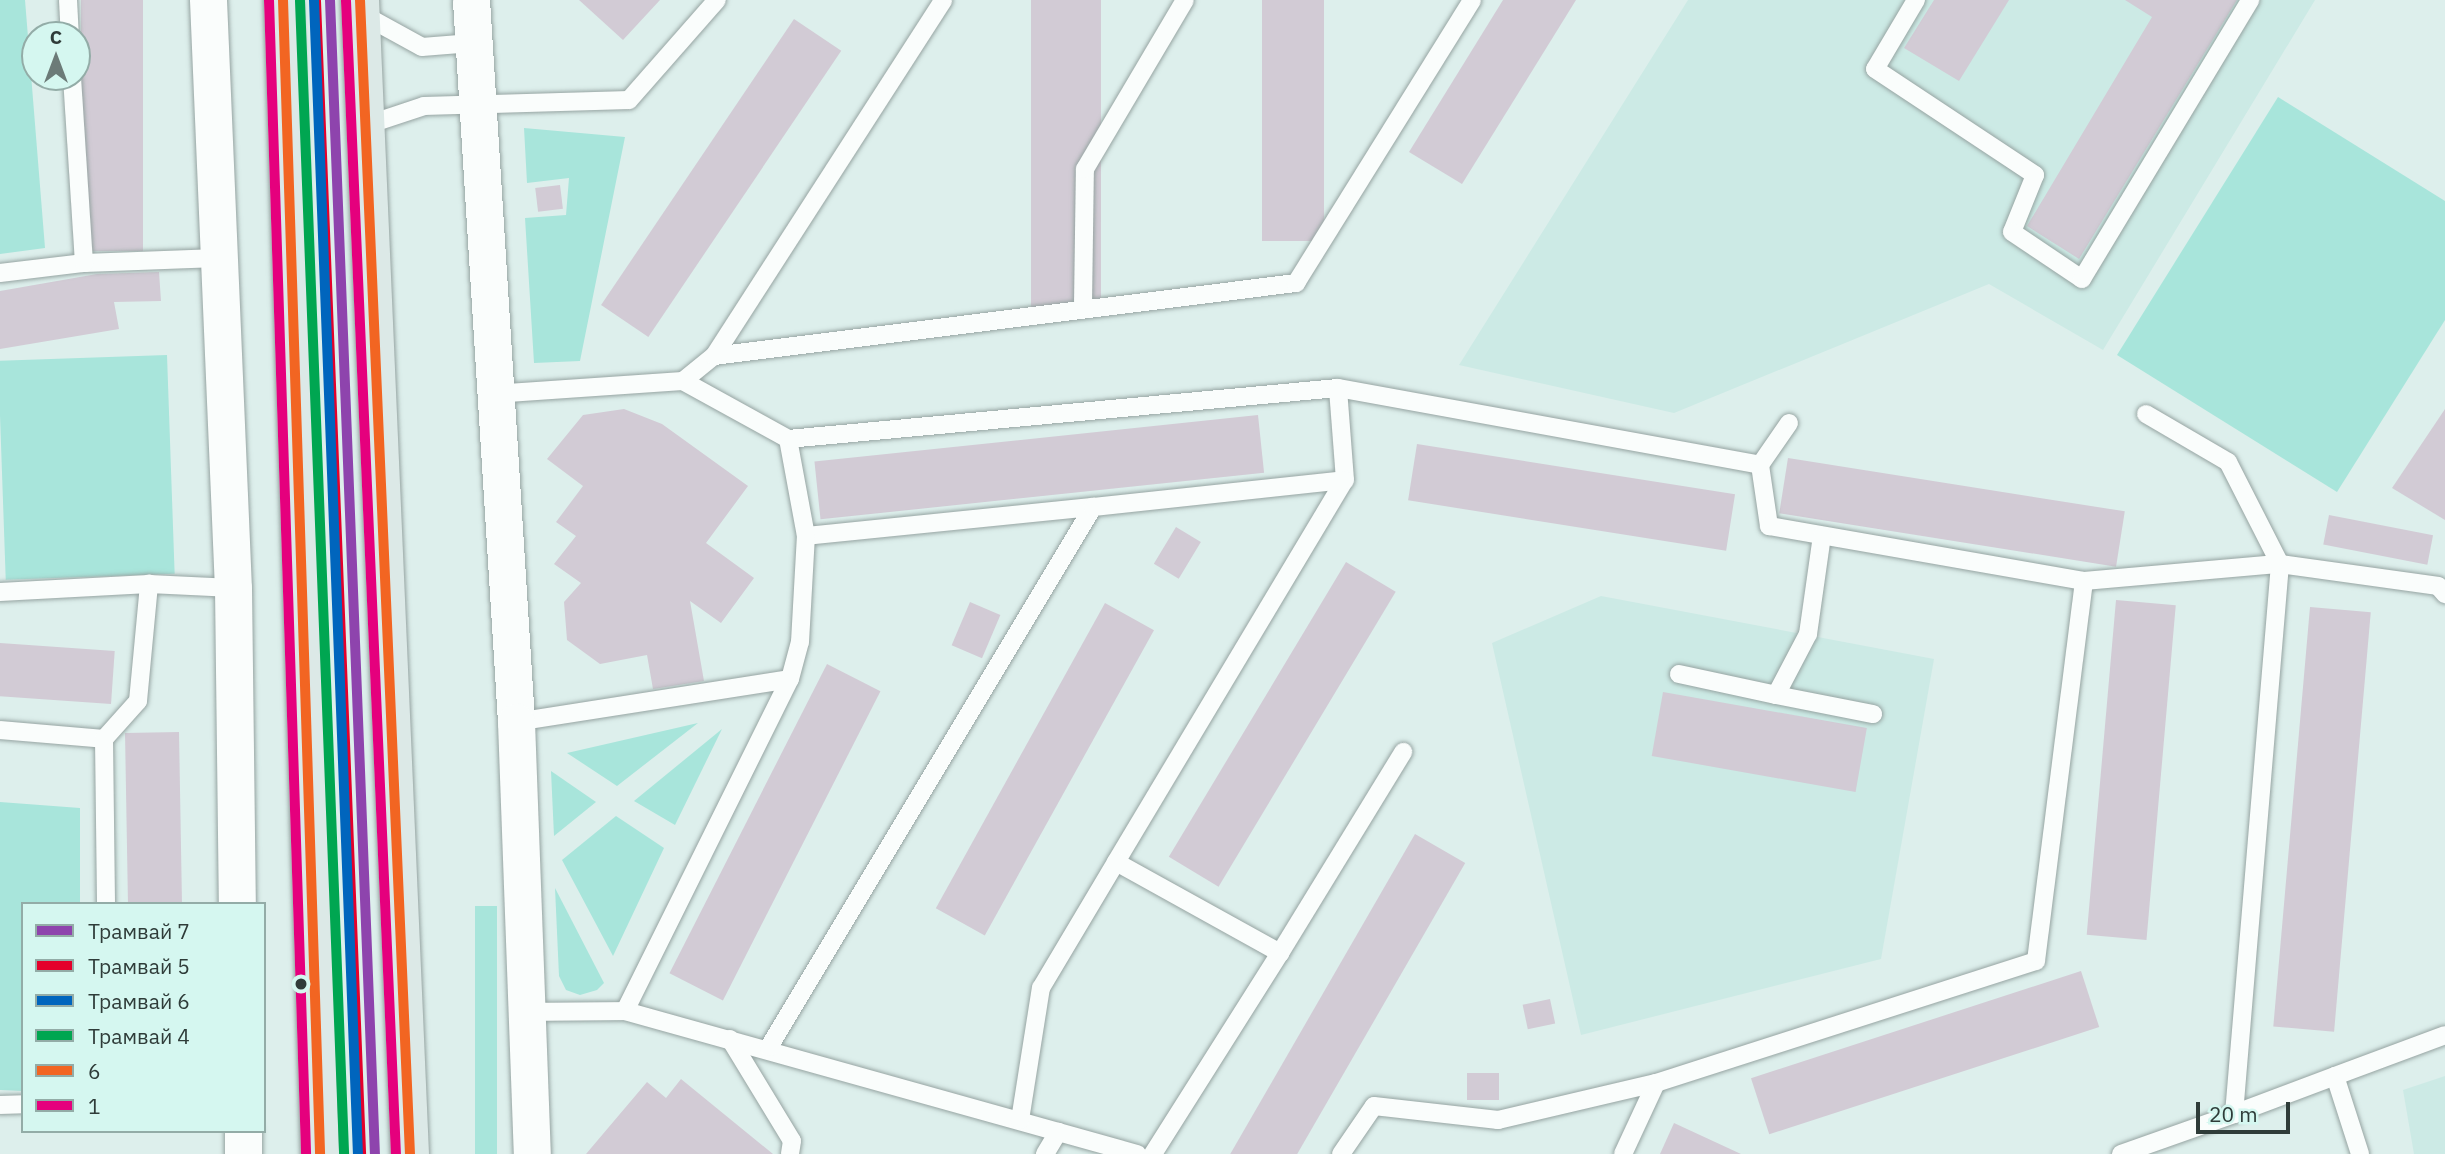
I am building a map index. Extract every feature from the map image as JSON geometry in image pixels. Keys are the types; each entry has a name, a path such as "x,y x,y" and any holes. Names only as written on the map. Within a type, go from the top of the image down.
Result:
{"highway":[{"path":"284,0 320,1154"},
{"path":"360,6 410,1154"}],"street":[{"path":"208,0 233,588 237,902"},
{"path":"471,0 491,394 516,722 532,1154"},
{"path":"243,1133 243,1154"}],"lane":[{"path":"68,0 69,21"},
{"path":"364,126 424,106 629,100 717,0"},
{"path":"683,382 714,356 943,0"},
{"path":"1083,306 1085,169 1185,0"},
{"path":"714,356 1083,306 1296,283 1472,0"},
{"path":"1916,0 1875,69 2035,175 2012,232 2082,279 2250,0"},
{"path":"360,6 422,47 472,43"},
{"path":"73,91 84,263"},
{"path":"0,273 84,263 218,258"},
{"path":"491,394 683,382 788,439 1338,388 1760,465"},
{"path":"1020,1120 1041,988 1346,480 1338,388"},
{"path":"2146,414 2228,462 2280,564 2234,1114"},
{"path":"1789,423 1760,465 1769,526 2084,581 2280,564 2438,586 2445,594"},
{"path":"625,1011 790,679 800,642 806,536 788,439"},
{"path":"806,536 1346,480"},
{"path":"769,1047 1093,508"},
{"path":"1776,695 1808,634 1822,536"},
{"path":"1341,1154 1374,1107 1498,1120 1656,1083 2036,961 2084,581"},
{"path":"0,592 149,584 233,588"},
{"path":"106,902 104,739 138,701 149,584"},
{"path":"1679,674 1873,714"},
{"path":"516,722 790,679"},
{"path":"0,730 104,739"},
{"path":"1153,1154 1403,752"},
{"path":"1115,862 1280,953"},
{"path":"527,1012 625,1011 769,1047 1138,1154"},
{"path":"2121,1154 2445,1035"},
{"path":"730,1039 792,1141 790,1154"},
{"path":"2335,1076 2360,1154"},
{"path":"1623,1154 1656,1083"},
{"path":"0,1105 21,1104"},
{"path":"1045,1154 1058,1132"}],"shaded area":[{"path":"1688,0 2315,0 2103,350 1989,284 1674,413 1459,365"},
{"path":"1601,596 1934,659 1881,959 1581,1035 1492,643"},
{"path":"2445,1076 2445,1154 2414,1154 2403,1090"}],"green space":[{"path":"0,0 25,0 27,21 21,21 21,91 32,91 45,248 0,254"},
{"path":"2278,97 2445,201 2445,320 2337,492 2117,355"},
{"path":"524,128 625,137 580,361 534,363 525,218 566,215 569,178 527,183"},
{"path":"167,355 175,574 6,580 0,361"},
{"path":"698,723 617,786 567,753"},
{"path":"722,729 675,825 634,801"},
{"path":"551,771 596,802 554,836"},
{"path":"0,802 80,808 80,902 21,902 21,1091 0,1090"},
{"path":"616,816 664,848 613,956 562,860"},
{"path":"555,888 604,983 597,990 580,995 566,990 559,976"},
{"path":"475,906 497,906 497,1154 475,1154"}],"building":[{"path":"81,0 143,0 143,251 81,251 81,91 91,91 91,21 81,21"},
{"path":"579,0 660,0 623,40"},
{"path":"1031,0 1101,0 1101,311 1031,311"},
{"path":"1262,0 1324,0 1324,241 1262,241"},
{"path":"1503,0 1576,0 1462,184 1409,152"},
{"path":"1934,0 2009,0 1959,81 1904,48"},
{"path":"2125,0 2237,0 2079,259 2027,226 2152,17"},
{"path":"794,19 841,51 648,337 601,305"},
{"path":"560,185 563,209 538,212 535,188"},
{"path":"159,272 161,301 114,302 119,329 0,349 0,291 97,274"},
{"path":"624,409 662,424 748,486 706,543 754,578 721,623 690,601 704,681 653,689 647,655 600,664 567,640 564,602 581,583 554,564 576,536 556,522 583,486 547,459 583,415"},
{"path":"2445,409 2445,520 2392,488"},
{"path":"1258,415 1264,473 821,519 814,462"},
{"path":"1417,444 1735,494 1726,551 1408,500"},
{"path":"1788,458 2125,511 2116,567 1779,513"},
{"path":"2329,515 2433,535 2427,565 2323,544"},
{"path":"1176,527 1201,542 1179,579 1154,564"},
{"path":"1346,562 1396,592 1219,887 1169,857"},
{"path":"2116,600 2176,605 2146,940 2087,935"},
{"path":"970,602 1000,615 982,658 952,645"},
{"path":"1105,603 1154,630 985,935 936,908"},
{"path":"2310,607 2371,612 2334,1032 2273,1026"},
{"path":"0,643 115,651 111,704 0,696"},
{"path":"827,664 880,691 723,1000 669,973"},
{"path":"1663,692 1867,728 1856,792 1652,756"},
{"path":"179,732 182,902 128,902 125,733"},
{"path":"1415,834 1465,863 1297,1154 1230,1154"},
{"path":"2081,971 2099,1027 1769,1134 1751,1078"},
{"path":"1550,999 1555,1023 1528,1029 1523,1005"},
{"path":"1467,1073 1499,1073 1499,1100 1467,1100"},
{"path":"681,1079 773,1154 586,1154 647,1082 666,1098"},
{"path":"1674,1123 1741,1154 1660,1154"}],"tram line":[{"name":"6","path":"314,0 358,1154"},
{"name":"7","path":"330,0 375,1154"},
{"name":"4","path":"300,1 344,1154"},
{"name":"5","path":"316,1 361,1154"}],"transit line":[{"name":"1","path":"269,0 306,1154"},
{"name":"6","path":"283,0 320,1154"},
{"name":"6","path":"360,0 410,1154"},
{"name":"1","path":"346,1 396,1154"}]}
